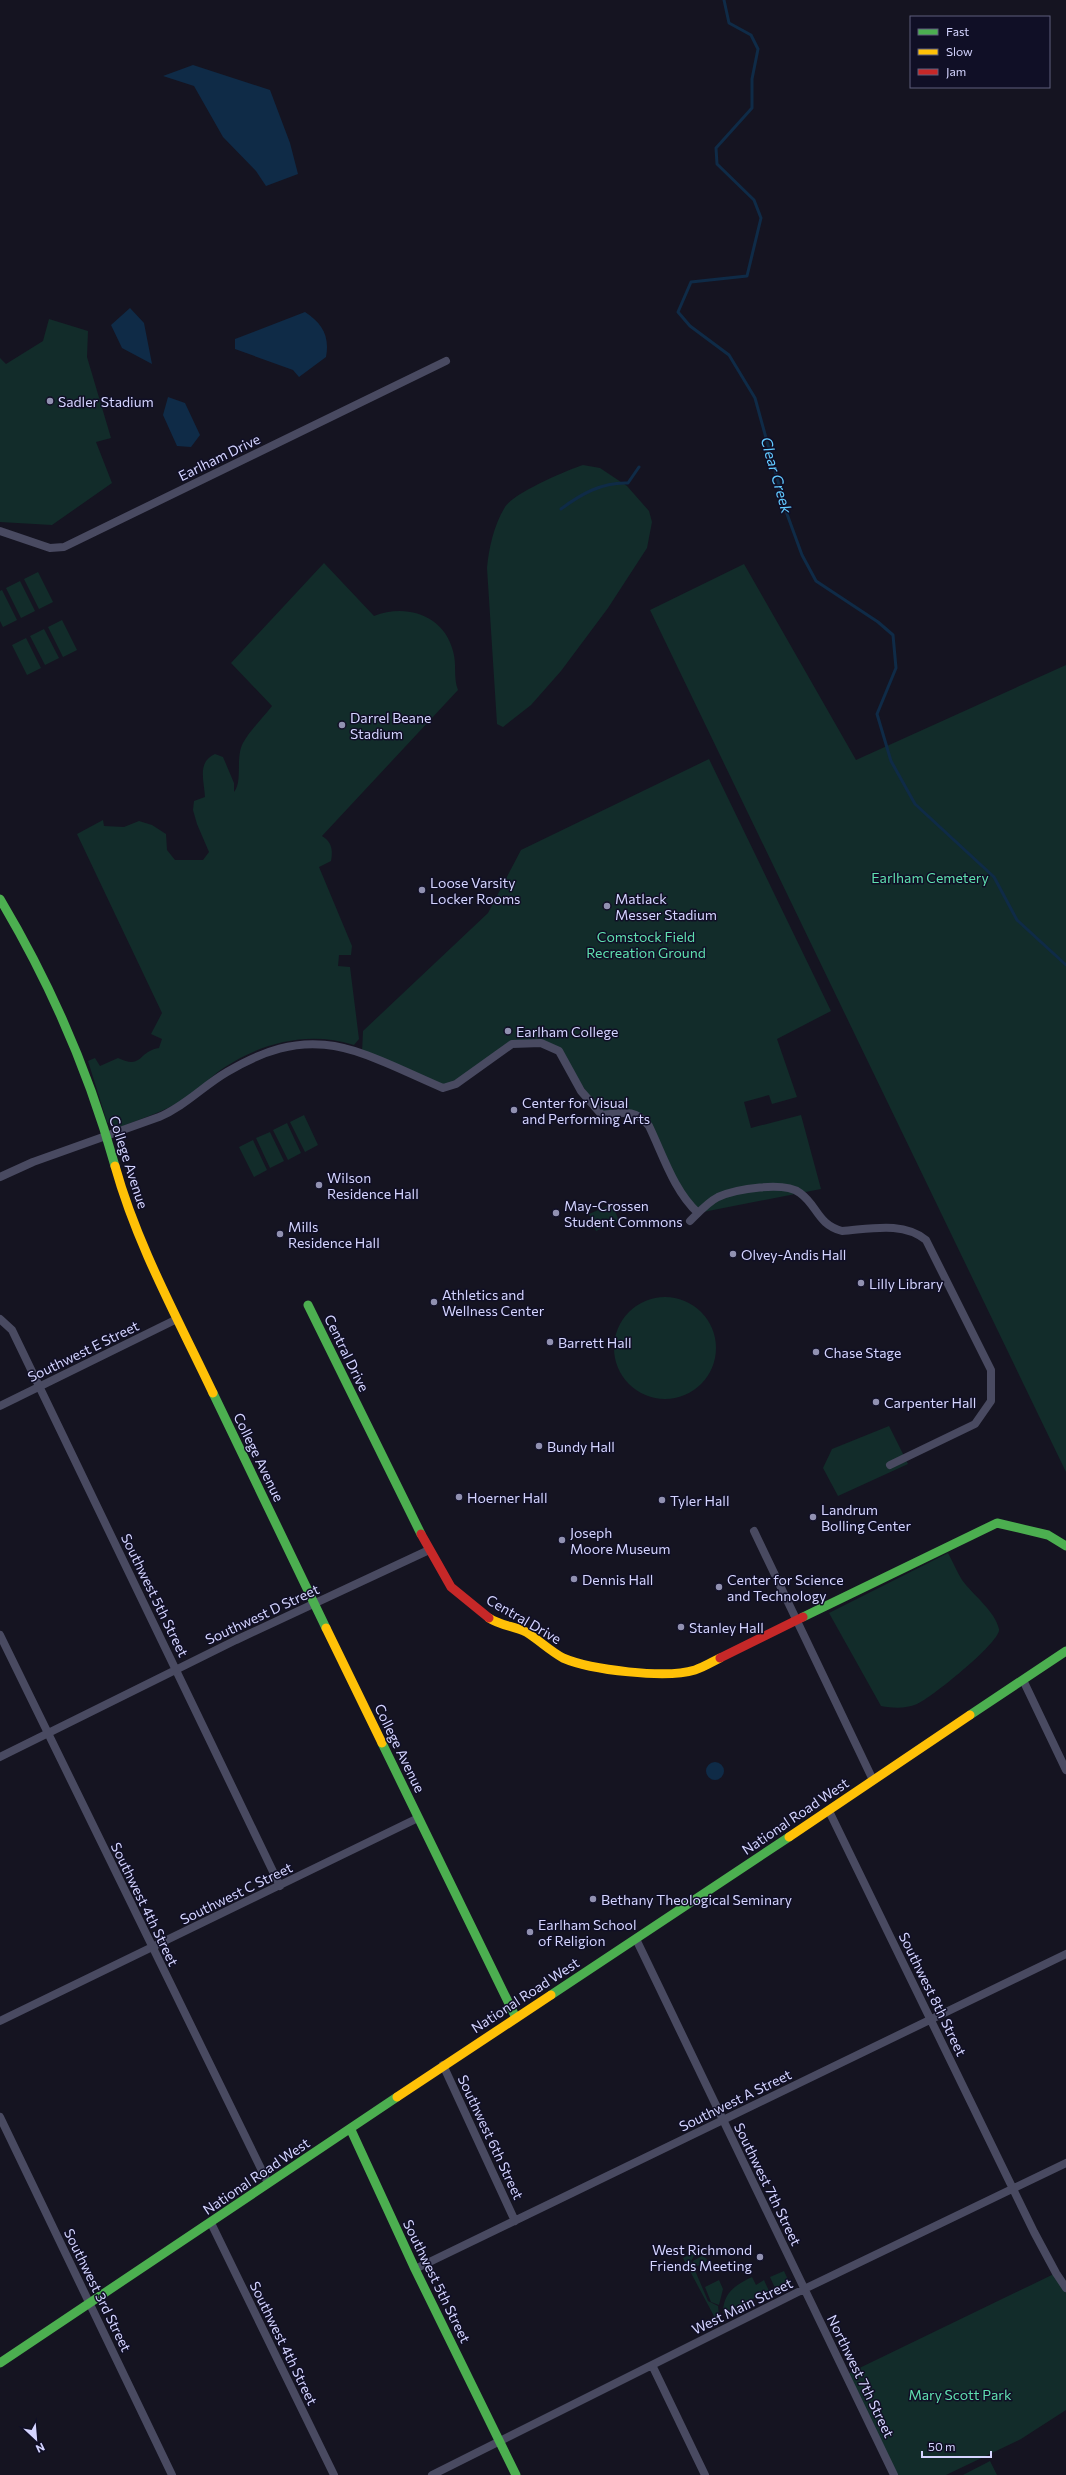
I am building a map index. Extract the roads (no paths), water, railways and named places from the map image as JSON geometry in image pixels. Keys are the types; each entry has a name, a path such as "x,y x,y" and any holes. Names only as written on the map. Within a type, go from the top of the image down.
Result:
{"street":[{"name":"Earlham Drive","path":"0,531 50,548 64,547 446,361"},
{"name":"College Avenue","path":"0,899 30,950 60,1011 107,1137 123,1195 177,1319 516,2018"},
{"path":"0,1177 33,1162 107,1137 176,1110 226,1072 255,1058 284,1047 319,1042 345,1047 443,1088 456,1084 512,1044 541,1043 559,1051 581,1091 602,1115 637,1114 643,1118 649,1126 677,1185 689,1204 698,1213"},
{"path":"690,1221 718,1197 743,1190 785,1188 799,1192 818,1216 833,1228 842,1231 906,1228 917,1233 926,1240 991,1370 991,1401 975,1424 890,1465"},
{"name":"Central Drive","path":"308,1305 429,1550 444,1576 456,1592 479,1610 506,1626 520,1630 562,1657 577,1663 643,1672 680,1673 695,1670 997,1523 1048,1535 1066,1546"},
{"name":"Southwest 5th Street","path":"0,1319 12,1330 280,1886"},
{"name":"Southwest E Street","path":"0,1406 177,1319"},
{"path":"754,1531 873,1780"},
{"name":"Southwest D Street","path":"0,1757 176,1670 429,1550"},
{"name":"Southwest 4th Street","path":"0,1635 268,2183"},
{"name":"National Road West","path":"0,2363 211,2223 268,2183 351,2130 443,2065 829,1811 1066,1651"},
{"path":"1023,1680 1066,1770"},
{"name":"Southwest 8th Street","path":"829,1811 1056,2273 1066,2288"},
{"name":"Southwest C Street","path":"0,2021 418,1818"},
{"name":"Southwest 7th Street","path":"636,1939 805,2289"},
{"name":"Southwest A Street","path":"415,2269 1066,1954"},
{"name":"Southwest 6th Street","path":"443,2065 515,2220"},
{"name":"Southwest 3rd Street","path":"0,2117 172,2475"},
{"name":"Southwest 5th Street","path":"351,2130 415,2269 516,2475"},
{"name":"West Main Street","path":"432,2475 500,2443 805,2289 1066,2163"},
{"name":"Southwest 4th Street","path":"211,2223 334,2475"},
{"name":"Northwest 7th Street","path":"805,2289 894,2475"},
{"path":"652,2365 705,2475"}],"water":[{"path":"193,65 270,90 290,143 298,174 266,186 256,171 223,137 194,86 163,76"},
{"path":"130,308 144,323 152,364 122,348 111,325"},
{"path":"305,312 316,321 326,336 327,349 326,357 299,377 293,370 235,349 235,339"},
{"path":"168,397 185,403 200,435 191,447 177,446 163,415"},
{"path":"715,1762 721,1765 724,1771 721,1777 715,1780 709,1777 706,1771 709,1765"}],"waterway":[{"name":"Clear Creek","path":"724,0 729,23 751,35 758,49 752,79 752,108 716,148 717,164 754,200 761,218 747,276 691,282 678,312 690,326 729,355 755,398 787,514 802,555 816,581 878,622 893,635 896,668 877,714 891,761 915,804 994,877 1017,920 1066,965"},
{"path":"561,509 576,498 592,490 618,483 628,483 639,467"}],"place":[{"name":"Sadler Stadium","path":"50,401"},
{"name":"Darrel Beane Stadium","path":"342,725"},
{"name":"Loose Varsity Locker Rooms","path":"422,890"},
{"name":"Matlack Messer Stadium","path":"607,906"},
{"name":"Earlham College","path":"508,1031"},
{"name":"Center for Visual and Performing Arts","path":"514,1110"},
{"name":"Wilson Residence Hall","path":"319,1185"},
{"name":"May-Crossen Student Commons","path":"556,1213"},
{"name":"Mills Residence Hall","path":"280,1234"},
{"name":"Olvey-Andis Hall","path":"733,1254"},
{"name":"Lilly Library","path":"861,1283"},
{"name":"Athletics and Wellness Center","path":"434,1302"},
{"name":"Barrett Hall","path":"550,1342"},
{"name":"Chase Stage","path":"816,1352"},
{"name":"Carpenter Hall","path":"876,1402"},
{"name":"Bundy Hall","path":"539,1446"},
{"name":"Hoerner Hall","path":"459,1497"},
{"name":"Tyler Hall","path":"662,1500"},
{"name":"Landrum Bolling Center","path":"813,1517"},
{"name":"Joseph Moore Museum","path":"562,1540"},
{"name":"Dennis Hall","path":"574,1579"},
{"name":"Center for Science and Technology","path":"719,1587"},
{"name":"Stanley Hall","path":"681,1627"},
{"name":"Bethany Theological Seminary","path":"593,1899"},
{"name":"Earlham School of Religion","path":"530,1932"},
{"name":"West Richmond Friends Meeting","path":"760,2257"}],"park label":[{"name":"Earlham Cemetery","path":"930,877"},
{"name":"Comstock Field Recreation Ground","path":"646,944"},
{"name":"Mary Scott Park","path":"960,2394"}]}
